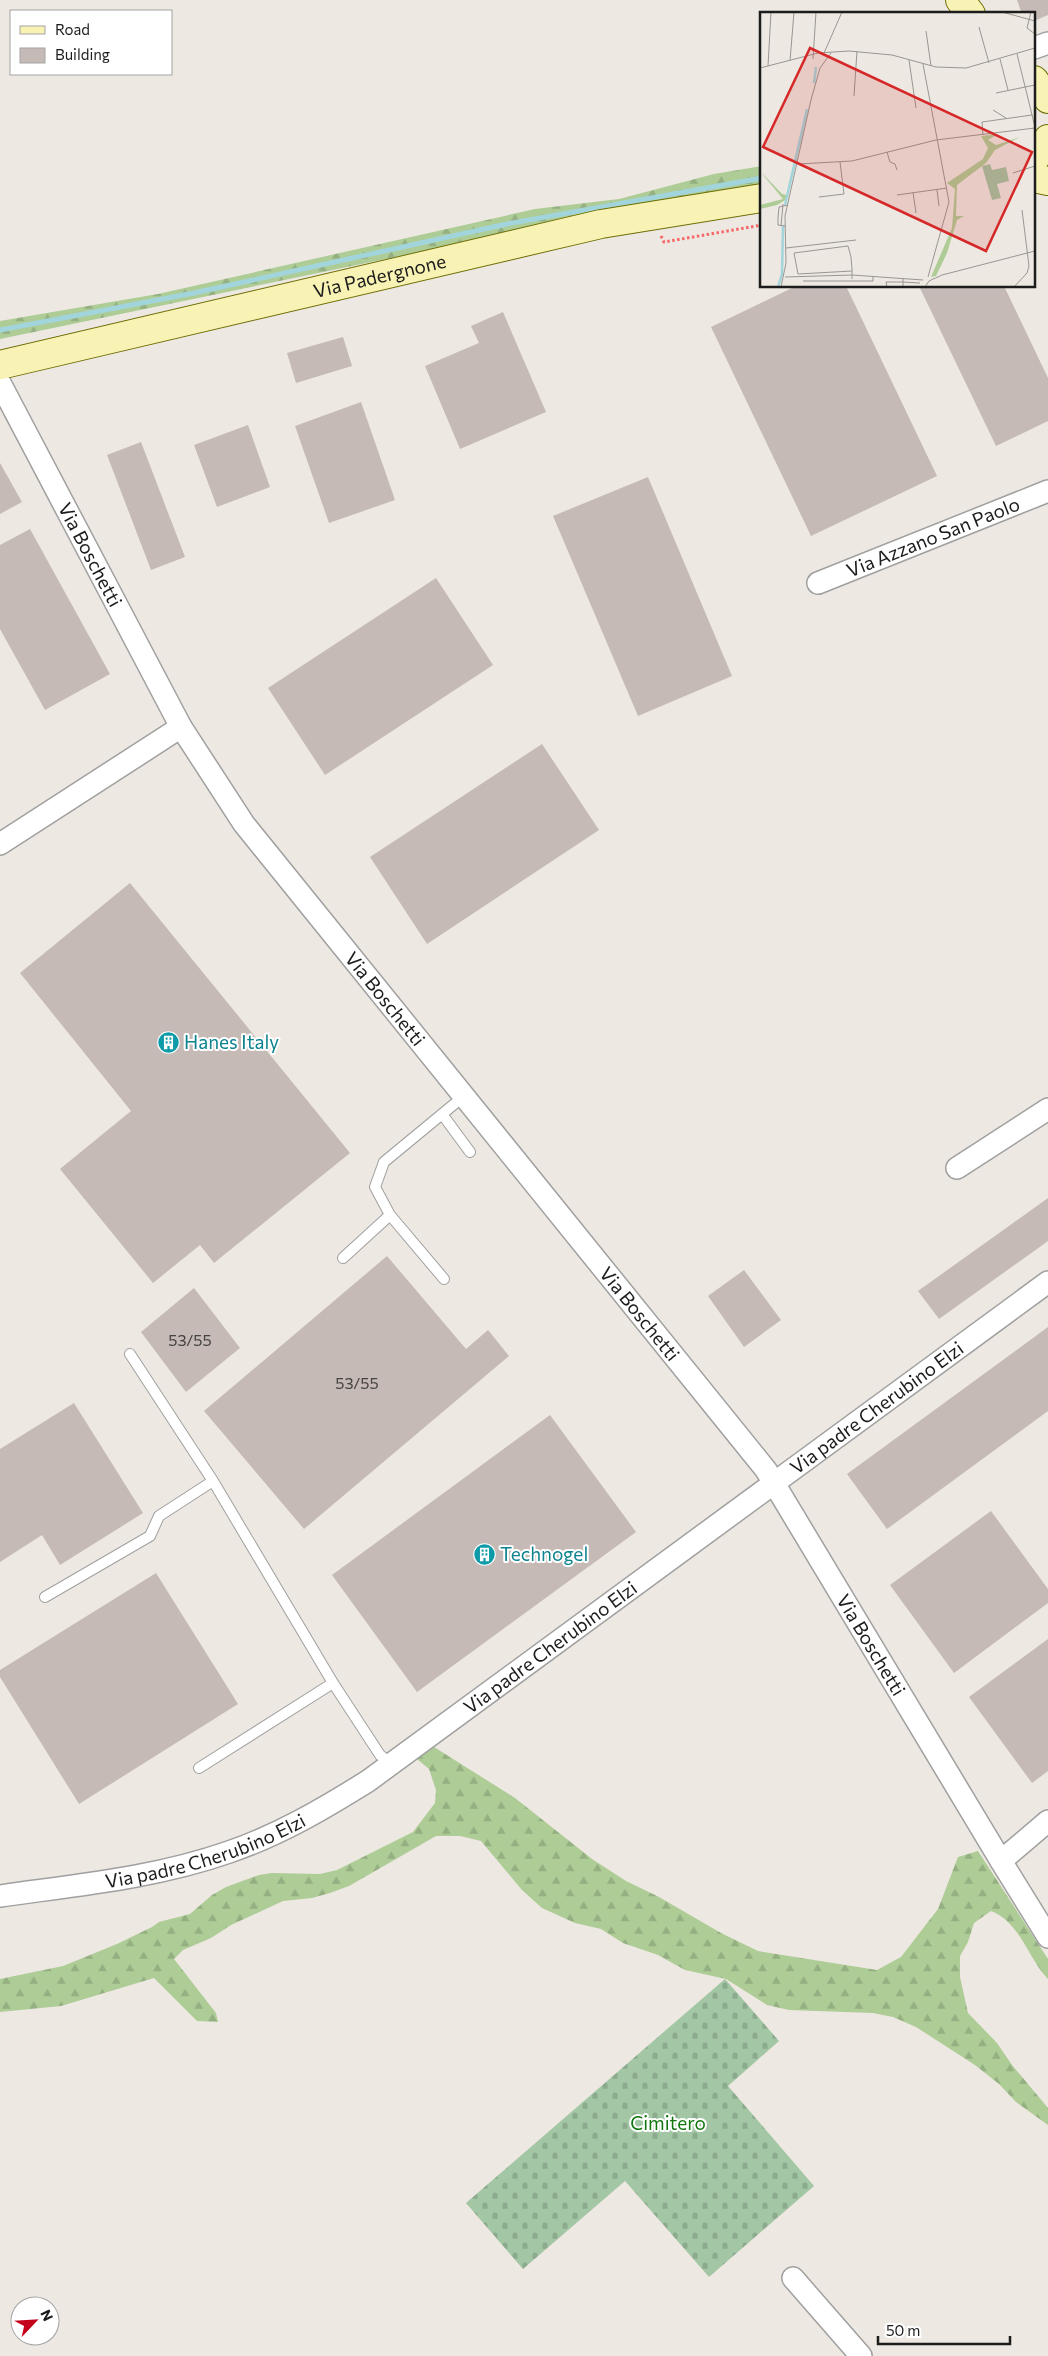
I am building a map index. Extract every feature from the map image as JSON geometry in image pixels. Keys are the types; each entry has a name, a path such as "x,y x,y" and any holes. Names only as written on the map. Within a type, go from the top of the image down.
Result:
{"street":[{"path":"1036,47 1048,43"},
{"path":"1036,83 1048,99"},
{"path":"1042,175 1048,140"},
{"name":"Via Padergnone","path":"0,366 601,224 760,198"},
{"name":"Via Boschetti","path":"0,383 181,727 244,824 775,1482 1000,1861 1048,1937"},
{"name":"Via Azzano San Paolo","path":"818,582 1048,491"},
{"path":"0,844 181,727"},
{"path":"957,1168 1048,1109"},
{"name":"Via padre Cherubino Elzi","path":"0,1896 116,1880 180,1867 229,1852 277,1833 319,1812 368,1781 1048,1282"},
{"path":"1000,1861 1048,1821"},
{"path":"793,2278 861,2356"}],"lane":[{"path":"444,1279 390,1215 375,1187 384,1162 464,1096"},
{"path":"442,1114 470,1152"},
{"path":"344,1258 390,1215"},
{"path":"130,1354 213,1481 333,1683 380,1755 390,1763"},
{"path":"45,1597 150,1536 159,1516 213,1481"},
{"path":"198,1768 333,1683"}],"green space":[{"path":"760,166 760,189 545,226 0,339 0,321 158,294 535,209 619,199 714,174"},
{"path":"434,1747 515,1798 592,1859 626,1881 758,1951 877,1970 901,1957 938,1909 958,1857 978,1851 1048,1959 1048,1979 1017,1932 1001,1916 991,1911 974,1923 968,1942 960,1956 960,1977 968,2013 997,2043 1012,2065 1048,2108 1048,2125 1016,2102 999,2084 975,2065 916,2027 893,2017 873,2013 789,2010 767,2005 726,1979 685,1970 658,1955 623,1943 601,1929 575,1923 542,1908 522,1890 481,1841 460,1836 436,1836 349,1886 312,1898 283,1901 231,1925 211,1938 183,1950 174,1959 216,2013 218,2022 197,2021 154,1978 61,2006 0,2012 0,1979 63,1966 117,1944 159,1922 190,1914 212,1895 226,1887 259,1875 272,1873 320,1874 337,1870 413,1832 435,1803 436,1790 429,1769 417,1759"},
{"name":"Cimitero","path":"725,1979 779,2041 728,2086 814,2186 709,2277 625,2181 523,2269 466,2203"}],"building":[{"path":"1017,0 1048,0 1048,15 1036,20 1036,12 1021,12"},
{"path":"792,288 847,288 937,476 811,536 711,327"},
{"path":"920,288 1005,288 1048,378 1048,421 996,446"},
{"path":"503,312 546,412 460,449 425,366 479,343 471,326"},
{"path":"343,337 352,366 296,383 287,353"},
{"path":"361,402 395,500 329,523 295,426"},
{"path":"248,425 270,487 217,507 194,445"},
{"path":"141,442 185,557 151,570 107,455"},
{"path":"0,463 22,502 0,514"},
{"path":"648,477 732,676 638,716 553,516"},
{"path":"30,529 110,674 45,710 0,629 0,545"},
{"path":"436,578 493,665 325,775 268,688"},
{"path":"542,744 599,830 427,944 370,857"},
{"name":"Hanes Italy","path":"130,883 350,1153 214,1263 200,1245 153,1283 60,1169 131,1111 20,973"},
{"path":"1048,1198 1048,1241 939,1319 918,1291"},
{"path":"387,1256 466,1349 488,1330 509,1356 304,1529 204,1411"},
{"path":"744,1270 781,1320 744,1347 708,1296"},
{"path":"194,1288 240,1348 186,1392 141,1332"},
{"path":"1048,1327 1048,1411 887,1529 847,1474"},
{"path":"74,1403 143,1513 60,1565 42,1535 0,1562 0,1449"},
{"name":"Technogel","path":"550,1415 636,1532 417,1692 332,1575"},
{"path":"991,1511 1048,1589 1048,1603 954,1673 890,1585"},
{"path":"156,1573 238,1704 79,1804 0,1677 0,1670"},
{"path":"1048,1639 1048,1771 1032,1783 969,1697"}],"waterway":[{"path":"0,330 194,293 507,224 760,178"}],"place":[{"name":"Hanes Italy","path":"168,1042"},
{"name":"Technogel","path":"484,1554"}]}
